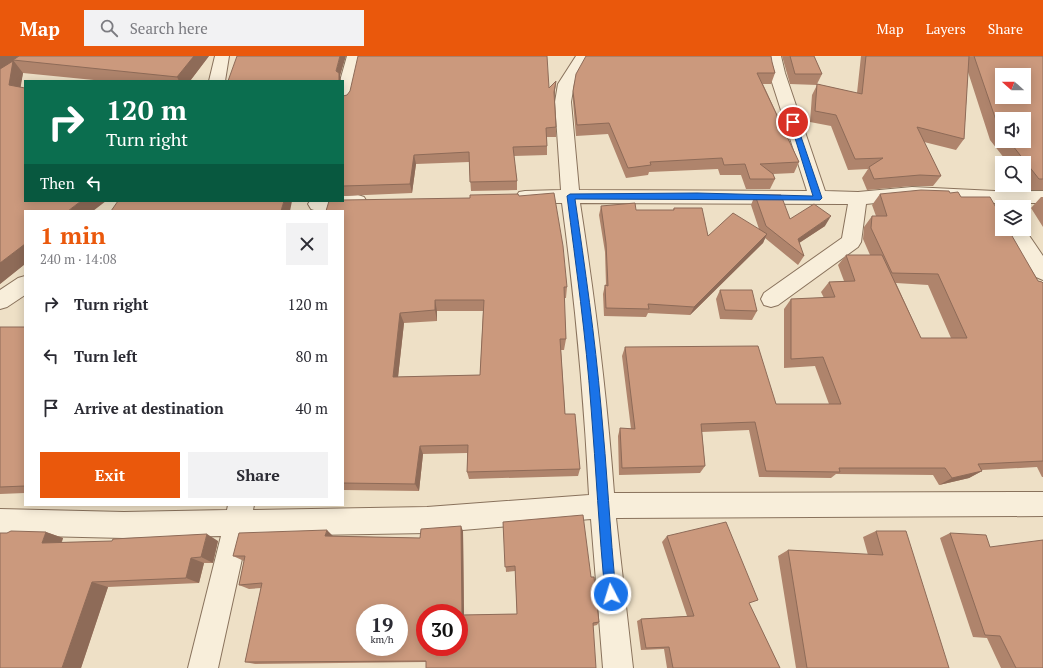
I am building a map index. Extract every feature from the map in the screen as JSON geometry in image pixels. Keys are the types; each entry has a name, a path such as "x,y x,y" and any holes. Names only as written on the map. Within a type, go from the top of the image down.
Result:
{"street":[{"path":"218,80 222,56"},
{"path":"344,96 354,56"},
{"path":"774,56 777,73 818,198"},
{"path":"580,57 566,84 563,102 570,196 583,286 596,406 602,506 618,668"},
{"path":"507,198 570,196 858,198 912,193 995,203"},
{"path":"1020,200 1043,197"},
{"path":"771,299 851,242 858,198"},
{"path":"317,205 372,202"},
{"path":"1020,236 1043,272"},
{"path":"0,301 24,285"},
{"path":"0,522 124,525 238,514 427,520 602,506 1043,504"},
{"path":"203,668 238,514"}],"building":[{"path":"19,56 194,56 177,77 13,60"},
{"path":"237,56 340,56 336,71 339,73 339,80 228,80"},
{"path":"358,56 547,56 549,88 556,81 554,92 556,127 546,128 547,146 513,147 517,181 470,182 469,152 414,155 410,184 344,186 344,96 347,95 350,91"},
{"path":"586,56 771,56 775,73 757,73 799,162 760,164 773,174 775,179 750,179 745,164 724,165 722,158 650,162 651,165 628,168 609,123 577,125 573,91 576,74"},
{"path":"790,56 814,56 822,74 795,74"},
{"path":"866,56 969,56 964,139 917,127 941,176 920,175 874,179 869,167 883,158 855,159 836,115 815,111 817,84 862,94"},
{"path":"974,56 1043,56 1043,179 1039,179 1031,169 1031,156 1021,156 1015,148 1031,148 1031,112 995,112 995,117"},
{"path":"13,61 9,85 24,88 24,202 80,202 69,210 24,210 24,245 0,263 0,69"},
{"path":"921,190 949,191 950,193 958,192 961,197 990,197 995,206 995,236 1012,236 1038,281 1043,283 1043,461 978,464 982,471 952,478 945,468 839,468 840,472 766,471 755,422 701,424 705,466 622,468 620,428 635,429 625,347 758,346 776,404 841,404 823,357 791,359 791,299 835,297 829,282 855,281 846,255 882,255 921,338 967,338 938,274 892,273 871,228 872,216 887,216 880,194"},
{"path":"554,193 563,246 567,287 564,287 566,339 560,339 565,414 575,414 580,469 467,472 468,445 420,446 415,484 344,483 344,210 326,210 329,202 344,202 344,200 470,198 470,195 518,194 519,196","holes":["435,300 484,300 480,375 393,377 400,313 435,310"]},
{"path":"755,195 781,195 790,219 814,204 831,216 798,239 804,256 766,226"},
{"path":"117,202 284,202 281,210 112,210"},
{"path":"635,203 636,210 702,208 708,236 733,213 767,234 694,307 648,304 649,309 606,308 605,285 608,286 606,243 601,206"},
{"path":"720,290 752,290 757,311 725,310"},
{"path":"0,327 24,327 24,486 0,487"},
{"path":"583,515 591,577 594,577 599,622 593,623 596,668 426,668 426,661 245,662 262,583 239,585 245,556 233,556 239,533 327,530 325,536 420,538 421,529 461,526 462,604 416,604 416,656 468,656 468,615 517,614 515,566 505,567 503,522"},
{"path":"726,522 758,600 749,603 780,668 673,668 669,647 646,648 641,619 694,616 667,536"},
{"path":"11,531 46,532 42,543 112,541 113,539 207,534 201,557 191,558 186,578 92,582 62,668 0,668 0,533 7,533"},
{"path":"876,531 906,531 949,668 807,668 788,550 883,555"},
{"path":"950,533 986,535 990,547 1043,540 1043,668 1016,668 1000,636 985,635"}],"route":[{"path":"611,594 602,506 596,406 583,286 570,196 818,198 793,122"}]}
